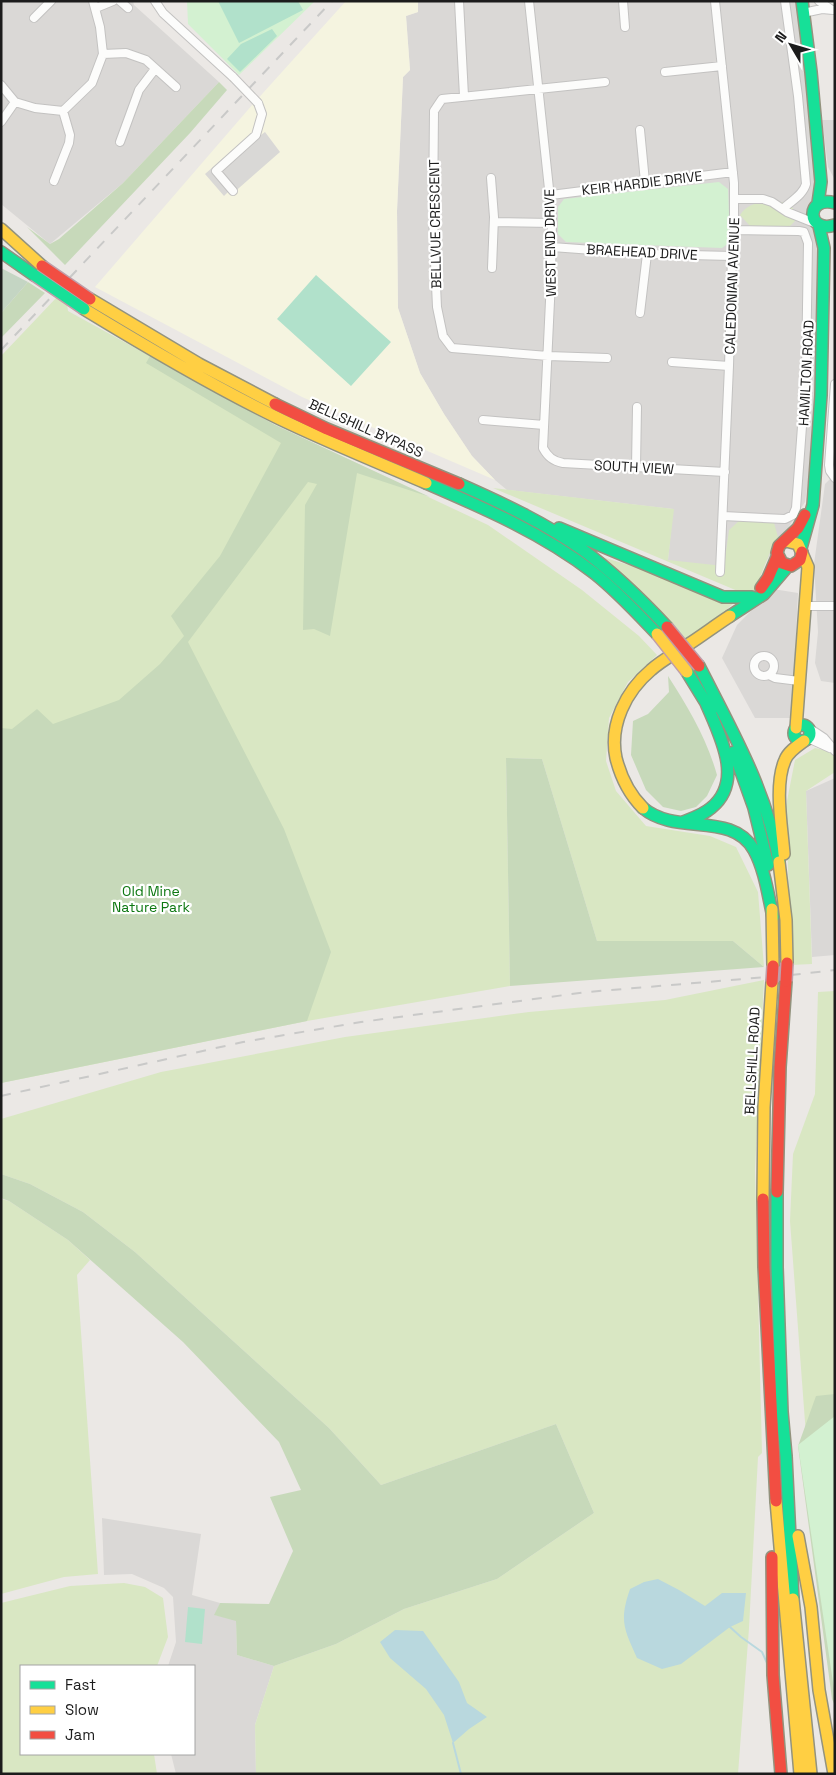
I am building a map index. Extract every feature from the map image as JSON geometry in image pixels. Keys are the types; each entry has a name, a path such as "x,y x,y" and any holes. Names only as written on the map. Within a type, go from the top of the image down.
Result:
{"main road":[{"path":"803,7 821,182 817,204"},
{"path":"821,182 827,195 833,202"},
{"path":"817,204 826,200 833,202"},
{"name":"HAMILTON ROAD","path":"807,733 796,738 794,733 796,728 808,567 801,550 813,500 822,376 824,248 818,225 813,215 817,204"},
{"path":"818,225 824,228 834,226"},
{"name":"HAMILTON ROAD","path":"824,248 834,226"},
{"path":"1,229 42,266"},
{"name":"BELLSHILL BYPASS","path":"1,237 42,266 87,304 157,354 262,410 377,463 503,517 528,530 587,568 662,631 699,666"},
{"name":"BELLSHILL BYPASS","path":"1,252 32,274 267,400 510,508 568,540 627,586 662,631 687,672"},
{"path":"1,257 32,274"},
{"name":"HAMILTON ROAD","path":"786,541 798,528 813,500"},
{"path":"510,508 723,597 752,597"},
{"path":"742,608 768,578 777,558 779,546 786,541 794,542 801,550 800,560 791,566 764,594 646,674 628,695 616,725 614,748 618,767 632,797 644,809 658,818 680,824 726,827 742,836 752,846 759,857 773,917"},
{"path":"777,558 782,563 803,573 807,579"},
{"name":"BELLSHILL ROAD","path":"699,666 747,760 762,794 780,865 787,925 787,963 780,1067 777,1163 777,1267 782,1412 786,1456"},
{"name":"BELLSHILL ROAD","path":"687,672 704,697 734,752 752,798 763,841 770,880 773,917 772,982 764,1107 763,1170 764,1267 773,1470"},
{"path":"680,824 708,811 722,797 727,785 726,753 704,697"},
{"path":"787,925 780,796 785,761 807,733 797,710"},
{"path":"786,1456 793,1596 811,1774"},
{"path":"786,1456 810,1607 819,1690 834,1774"},
{"path":"773,1470 773,1675 781,1774"},
{"path":"773,1470 800,1774"}],"street":[{"path":"34,18 51,1"},
{"path":"63,111 92,83 103,54 95,4 113,1"},
{"path":"120,1 128,8"},
{"path":"156,1 164,14 258,103 262,114 256,135 216,171 233,191"},
{"path":"459,1 464,96"},
{"name":"WEST END DRIVE","path":"529,1 551,195 552,247 543,448 547,455"},
{"path":"622,1 625,27"},
{"name":"CALEDONIAN AVENUE","path":"715,1 733,172 734,198 730,366 720,572"},
{"path":"783,209 801,193 806,184 798,96 785,1"},
{"path":"819,1 834,11"},
{"path":"803,7 834,11"},
{"path":"103,54 126,53 146,60 176,87"},
{"path":"665,72 722,66"},
{"path":"120,142 138,90 155,69"},
{"name":"BELLVUE CRESCENT","path":"548,356 452,348 444,336 437,307 433,218 434,111 442,99 604,82"},
{"path":"1,85 16,102 35,108 63,111"},
{"path":"1,122 16,102"},
{"path":"54,181 69,143 70,135 63,111"},
{"path":"640,130 645,182"},
{"name":"KEIR HARDIE DRIVE","path":"551,195 733,172"},
{"path":"491,178 494,222 492,268"},
{"path":"734,198 763,199 818,225"},
{"path":"798,216 806,213 817,204"},
{"path":"494,222 552,223"},
{"path":"723,516 785,519 793,515 796,508 806,372 808,243 804,232 734,230"},
{"name":"BRAEHEAD DRIVE","path":"552,247 647,254 732,256"},
{"path":"640,313 647,254"},
{"path":"548,356 607,358"},
{"path":"672,362 730,366"},
{"path":"835,386 829,465 835,478"},
{"path":"636,467 637,407"},
{"path":"483,420 544,425"},
{"name":"SOUTH VIEW","path":"547,455 555,462 563,463 725,472"},
{"path":"805,606 835,606"},
{"path":"769,675 775,678 799,681"},
{"path":"807,733 833,750"}],"shaded area":[{"path":"1,1 133,1 134,5 219,82 123,183 50,244 1,204"},
{"path":"346,1 418,1 418,12 406,16 410,70 403,77 397,211 398,308 420,373 472,456 495,480 302,397 95,287 253,104"},
{"path":"418,1 797,1 805,64 817,198 816,428 805,502 746,592 668,560 673,509 507,490 472,456 420,373 398,308 397,211 403,77 410,70 406,16 418,12"},
{"path":"822,120 835,120 835,180 828,167"},
{"path":"253,132 261,135 265,132 280,152 231,195 228,192 224,196 205,174"},
{"path":"1,268 28,282 1,313"},
{"path":"835,474 835,683 821,681 815,663 818,632 814,564 825,484"},
{"path":"773,589 798,593 792,718 755,718 722,658 737,625"},
{"path":"835,778 835,955 812,957 806,791"},
{"path":"102,1518 201,1534 192,1595 220,1603 215,1615 236,1620 237,1655 274,1666 255,1725 256,1774 176,1774 171,1755 195,1755 195,1665 168,1665 176,1642 173,1597 164,1588 132,1574 104,1575"}],"green space":[{"path":"187,1 315,1 239,75 188,24"},
{"path":"218,1 298,1 303,10 239,43"},
{"path":"272,29 277,36 240,72 227,59 241,44"},
{"path":"219,82 227,90 190,133 65,265 27,227 50,244 59,239 123,183"},
{"path":"719,182 728,189 730,242 722,248 566,242 558,234 558,207 564,199"},
{"path":"785,202 792,207 796,220 789,227 751,227 740,215 749,206 754,204"},
{"path":"316,275 391,342 351,386 277,319"},
{"path":"28,282 45,293 1,338 1,313"},
{"path":"57,297 67,304 68,311 275,425 488,525 582,590 639,636 657,655 628,682 609,718 606,761 616,791 646,826 710,836 736,847 758,892 764,967 733,941 597,941 542,759 506,758 510,986 307,1021 1,1083 1,356"},
{"name":"Old Mine Nature Park","path":"150,356 275,425 430,497 357,473 330,636 314,629 303,630 305,505 317,484 308,482 188,642 284,829 331,952 307,1021 1,1083 1,728 12,729 37,709 53,724 119,700 160,664 184,636 171,616 220,556 281,443 146,363"},
{"path":"493,488 674,509 668,560 724,566 729,530 739,521 774,523 778,537 752,597"},
{"path":"602,557 739,598 687,647"},
{"path":"668,676 696,724 708,749 717,775 707,796 696,807 681,811 663,807 646,790 631,755 633,721 648,714 669,692"},
{"path":"815,748 835,754 835,772 806,791 812,964 791,965 786,806 795,760"},
{"path":"506,758 542,759 597,941 733,941 764,967 510,986"},
{"path":"764,980 755,1171 762,1453 758,1457 749,1628 738,1774 256,1774 255,1725 274,1666 336,1644 404,1609 497,1579 594,1513 556,1424 381,1485 329,1428 135,1252 83,1212 30,1184 1,1174 1,1119 161,1072 345,1037 529,1012 665,1000"},
{"path":"835,991 835,1413 806,1435 790,1221 793,1154 815,1094 818,992"},
{"path":"1,1174 30,1184 83,1212 135,1252 329,1428 381,1485 556,1424 594,1513 497,1579 404,1609 336,1644 274,1666 237,1655 236,1621 214,1615 220,1603 269,1604 293,1551 270,1497 301,1490 279,1442 183,1342 68,1240 9,1201 1,1198"},
{"path":"1,1199 9,1201 68,1240 90,1260 77,1275 98,1574 64,1577 1,1594"},
{"path":"835,1394 835,1706 832,1699 798,1446 816,1396"},
{"path":"835,1416 835,1696 798,1445"},
{"path":"124,1583 145,1587 163,1598 168,1637 157,1665 20,1665 20,1755 154,1755 157,1774 1,1774 1,1603 70,1586"},
{"path":"188,1607 205,1609 202,1644 185,1642"}],"water":[{"path":"658,1579 705,1606 722,1593 746,1593 743,1621 730,1627 681,1664 662,1669 637,1658 624,1625 627,1600 630,1589 644,1582"},
{"path":"395,1630 423,1631 459,1682 467,1703 487,1717 453,1743 444,1715 426,1689 390,1658 380,1642"}],"waterway":[{"path":"730,1627 762,1652 767,1663"},
{"path":"453,1743 461,1774"}],"railway":[{"path":"1,350 332,1"},
{"path":"1,1096 243,1042 361,1022 587,992 835,970"}],"traffic: fast":[{"path":"802,1 811,72 821,182 818,203"},
{"path":"835,203 825,202 818,204 813,214 814,220 819,224 825,226 835,225"},
{"path":"801,548 813,505 821,395 824,248 819,226"},
{"path":"1,252 34,275"},
{"path":"34,275 84,309"},
{"path":"426,483 513,523 575,559 611,587 657,634"},
{"path":"459,484 507,506 569,540 606,568 667,627"},
{"path":"559,528 723,597 752,597"},
{"path":"730,616 764,594 788,566"},
{"path":"699,666 757,785 766,810 779,862"},
{"path":"687,672 711,711"},
{"path":"683,822 711,808 721,797 726,785 728,771 726,757 706,703"},
{"path":"802,725 808,727 810,733 808,739 802,741 796,739 794,733 796,727 802,725"},
{"path":"734,752 754,808 768,865"},
{"path":"643,808 656,816 671,821 718,827 732,831 744,838 754,850 761,866 773,917"},
{"path":"777,1192 777,1267 782,1412 793,1599"}],"traffic: slow":[{"path":"1,229 42,266"},
{"path":"90,299 199,364 275,404"},
{"path":"84,309 180,366 280,419 426,483"},
{"path":"786,541 798,544 808,567 796,728"},
{"path":"643,808 626,785 620,772 614,746 617,721 627,698 642,678 651,670 730,616"},
{"path":"657,634 687,672"},
{"path":"784,854 779,794 780,781 788,754 804,741"},
{"path":"779,862 786,920 787,963"},
{"path":"772,909 773,966"},
{"path":"763,1199 764,1107 772,982"},
{"path":"776,1501 800,1774"},
{"path":"798,1536 811,1607 819,1690 834,1774"},
{"path":"793,1599 811,1774"}],"traffic: jam":[{"path":"42,266 90,299"},
{"path":"275,404 327,429 459,484"},
{"path":"802,552 800,560 791,566 782,563 777,553 779,546 798,528 805,515"},
{"path":"761,588 768,578 777,557"},
{"path":"667,627 699,666"},
{"path":"786,981 787,963"},
{"path":"772,982 773,966"},
{"path":"777,1192 780,1067 786,981"},
{"path":"763,1199 764,1267 776,1501"},
{"path":"772,1557 773,1675 781,1774"}]}
